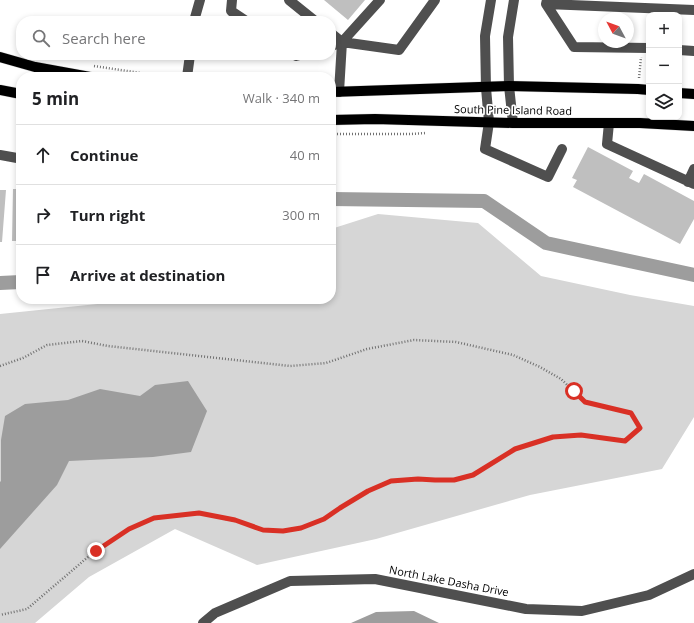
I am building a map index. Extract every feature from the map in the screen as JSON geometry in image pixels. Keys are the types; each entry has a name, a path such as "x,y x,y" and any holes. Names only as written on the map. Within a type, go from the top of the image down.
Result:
{"main road":[{"path":"0,57 34,67 62,72"},
{"name":"South Pine Island Road","path":"336,92 486,88 509,86 646,90"},
{"path":"0,90 16,93"},
{"path":"682,92 694,94"},
{"name":"South Pine Island Road","path":"336,120 375,119 512,123 640,123 694,126"}],"street":[{"path":"195,16 200,0"},
{"path":"232,0 232,10 240,16"},
{"path":"289,0 310,16"},
{"path":"336,44 342,42 380,0"},
{"path":"336,37 342,42 399,50 435,0"},
{"path":"491,0 485,36 486,88 489,122 485,149 548,177 562,149"},
{"path":"512,123 509,86 508,37 514,0"},
{"path":"546,2 694,10"},
{"path":"546,2 574,47 646,48"},
{"path":"336,85 342,42"},
{"path":"682,50 694,51"},
{"path":"188,72 189,60"},
{"path":"608,123 607,144 691,183 694,169"},
{"path":"0,155 16,158"},
{"name":"North Lake Dasha Drive","path":"203,623 215,613 290,581 375,579 526,609 582,611 649,595 694,574"}],"path":[{"path":"638,89 646,48"},
{"path":"91,66 133,72"},
{"path":"0,366 23,358 48,346 82,341 108,346 290,366 326,363 367,349 414,340 456,342 513,355 540,366 561,379 585,402 631,413 640,428 625,441 581,435 553,437 515,449 473,475 454,480 418,479 391,481 368,491 324,519 301,528 283,531 263,530 235,520 199,513 154,518 129,529 96,551 27,609 0,615"}],"shaded area":[{"path":"378,214 478,223 541,276 630,295 694,306 694,417 662,469 530,495 376,539 257,565 175,529 89,577 35,623 0,623 0,314 97,304 336,304 336,227"},
{"path":"188,381 207,411 191,452 153,457 69,461 57,485 0,549 1,440 5,416 25,404 68,400 100,389 140,396 155,385"},
{"path":"414,611 439,623 351,623 376,612"}],"building":[{"path":"324,0 365,0 348,20"},
{"path":"588,147 633,171 629,178 639,183 644,174 694,201 694,219 680,244 573,187 577,180 572,178"},
{"path":"13,189 16,189 16,241 12,241"},
{"path":"0,190 6,190 2,242 0,242"}],"waterway":[{"path":"336,199 484,201 546,243 694,275"},
{"path":"0,283 16,282"}],"route":[{"path":"96,551 129,529 154,518 199,513 235,520 263,530 283,531 301,528 324,519 368,491 391,481 418,479 454,480 473,475 515,449 553,437 581,435 625,441 640,428 631,413 585,402 574,391"}]}
